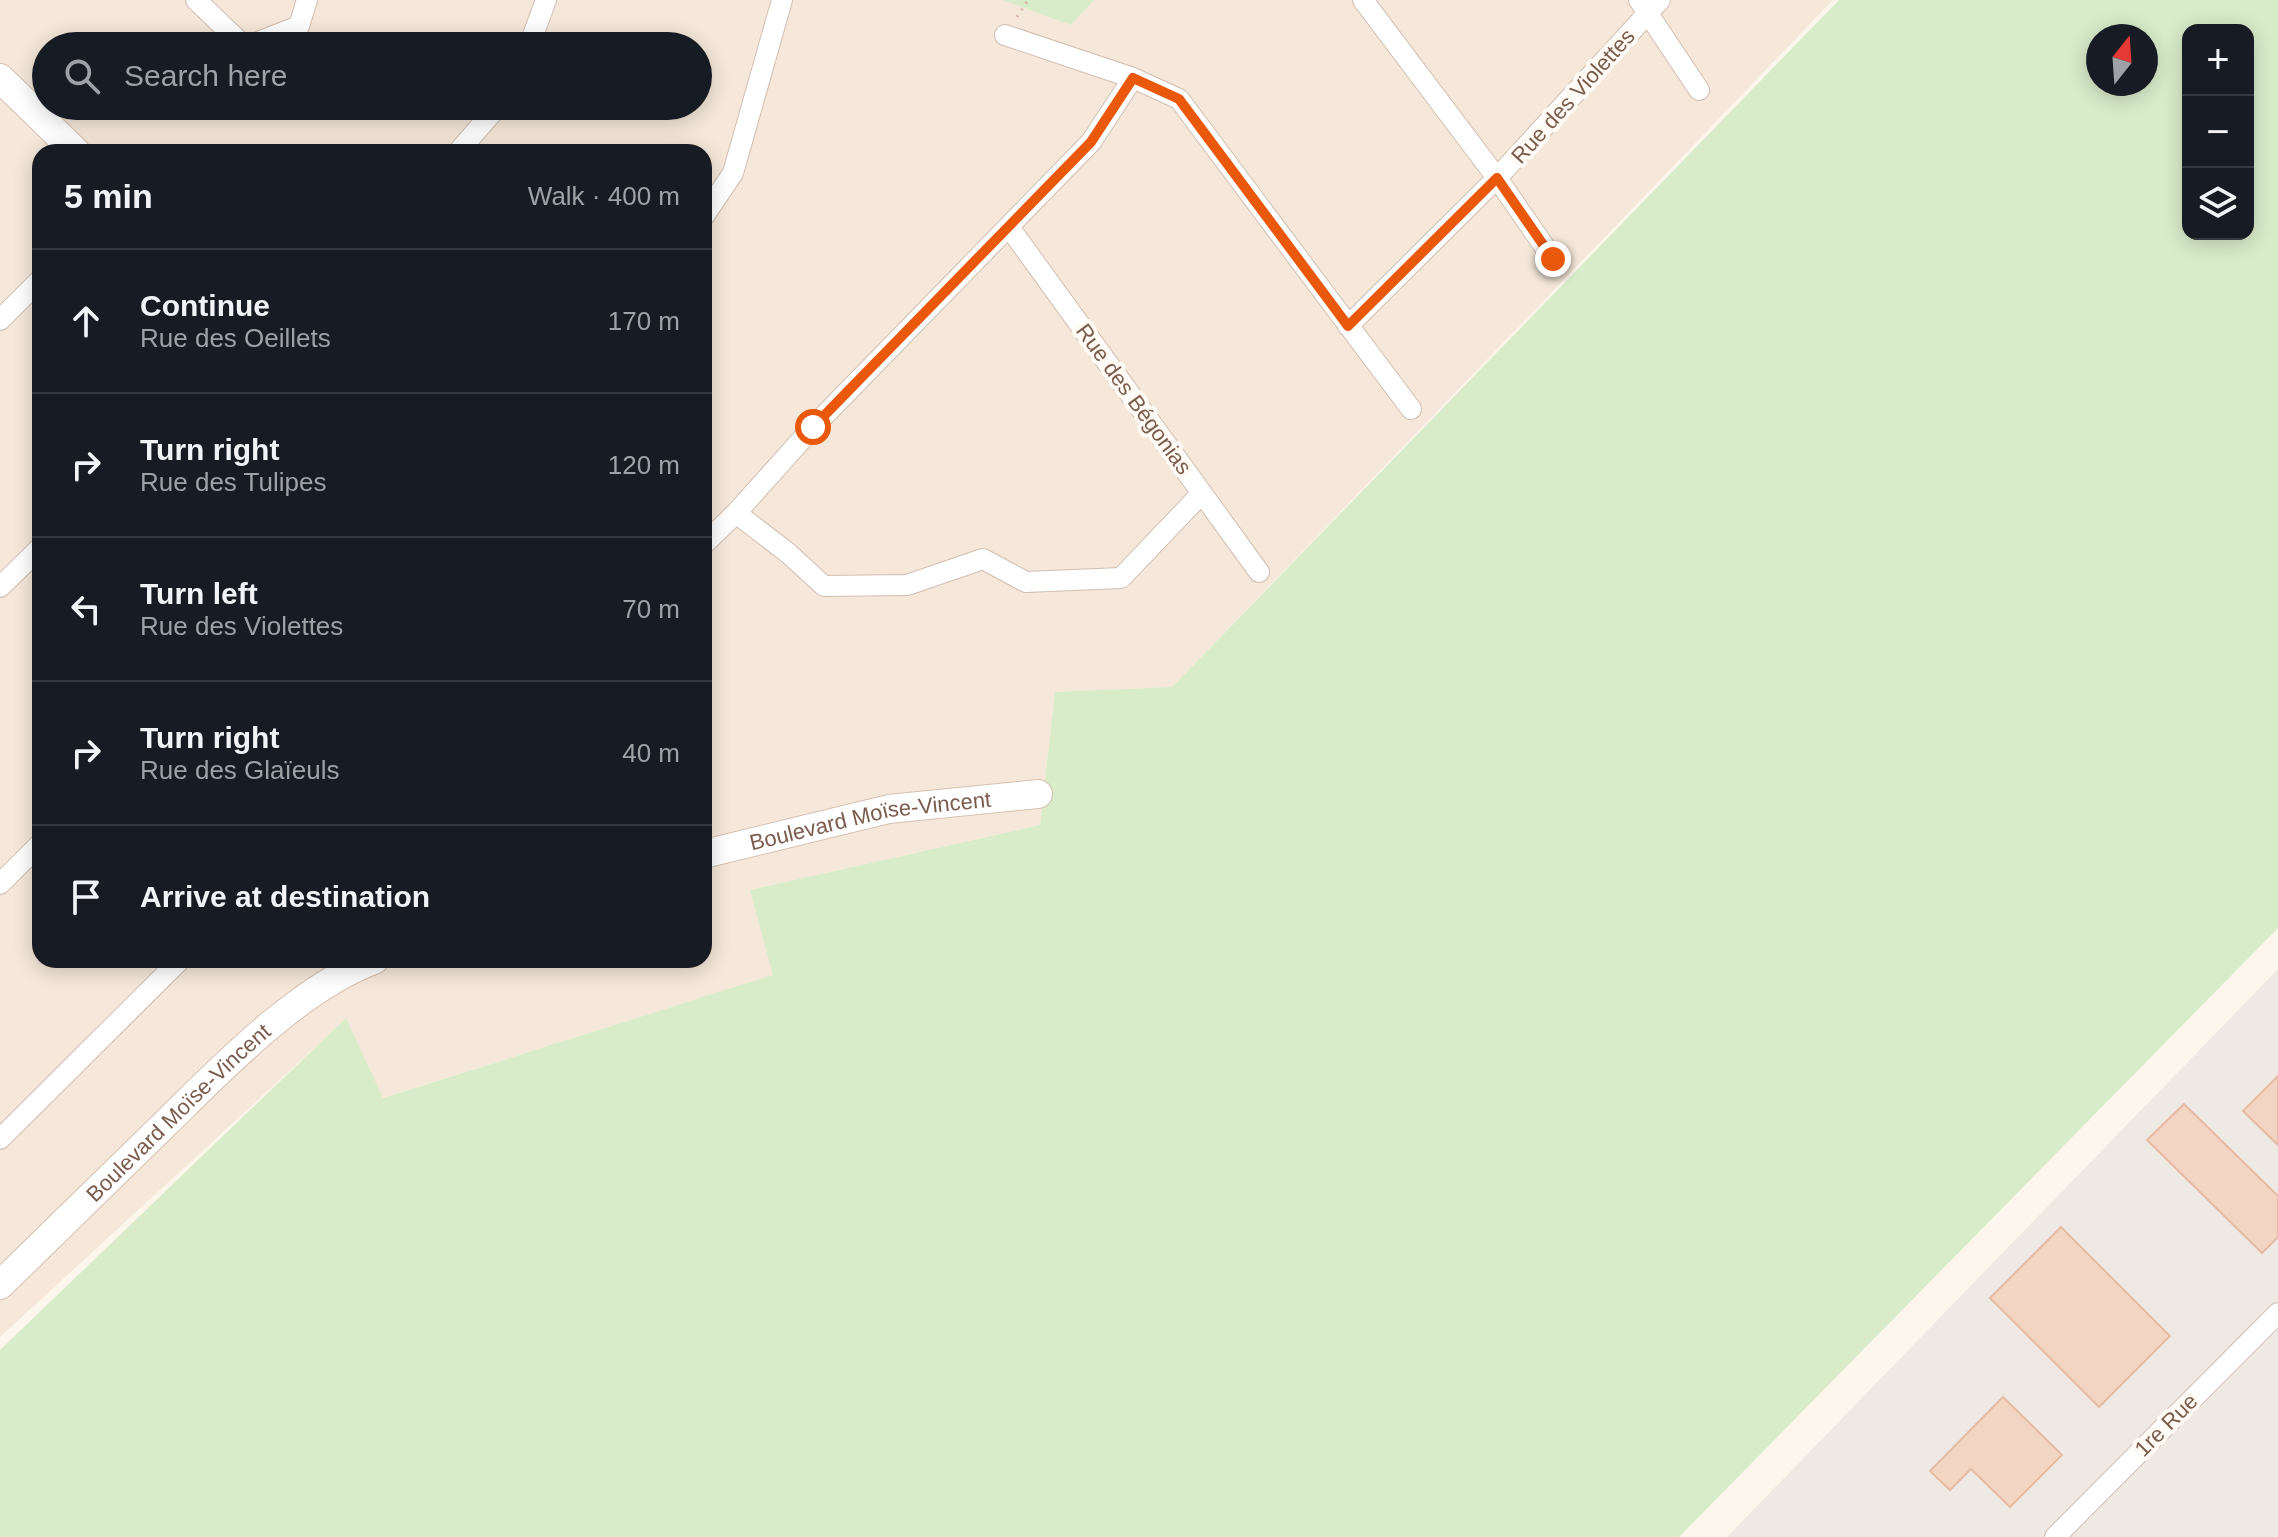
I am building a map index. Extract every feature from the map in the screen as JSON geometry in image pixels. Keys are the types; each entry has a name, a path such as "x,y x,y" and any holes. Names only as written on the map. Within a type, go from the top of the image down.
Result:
{"street":[{"path":"196,0 231,32"},
{"path":"283,32 299,26 307,0"},
{"path":"534,32 546,0"},
{"path":"712,204 733,173 782,0"},
{"path":"1363,0 1497,178 1553,259"},
{"path":"1649,4 1699,90"},
{"name":"Rue des Violettes","path":"1348,326 1497,178 1649,4"},
{"path":"1005,35 1133,78 1179,99 1411,409"},
{"path":"0,78 32,109"},
{"path":"712,536 813,427 1091,142 1133,78"},
{"path":"43,120 68,144"},
{"path":"465,144 486,120"},
{"name":"Rue des Bégonias","path":"1009,227 1259,572"},
{"path":"0,320 32,288"},
{"path":"736,513 788,553 824,586 907,585 983,559 1026,582 1121,578 1202,493"},
{"path":"0,587 32,556"},
{"name":"Boulevard Moïse-Vincent","path":"712,852 889,809 1038,794"},
{"path":"0,884 32,852"},
{"path":"0,1139 172,968"},
{"name":"Boulevard Moïse-Vincent","path":"0,1285 223,1067 297,1004 355,968"},
{"name":"1re Rue","path":"2055,1537 2278,1313"}],"shaded area":[{"path":"0,0 1833,0 1172,687 1055,692 1040,825 751,890 774,975 382,1098 346,1019 0,1337"},
{"path":"2278,969 2278,1537 1727,1537 1952,1305"}],"green space":[{"path":"1003,0 1094,0 1071,25"},
{"path":"1839,0 2278,0 2278,928 1679,1537 0,1537 0,1350 346,1018 383,1098 773,975 750,890 1040,825 1055,692 1172,687"}],"building":[{"path":"2278,1076 2278,1145 2243,1111"},
{"path":"2184,1104 2278,1196 2278,1237 2262,1253 2147,1140"},
{"path":"2061,1227 2170,1336 2099,1407 1990,1298"},
{"path":"2003,1397 2062,1455 2010,1507 1971,1469 1950,1490 1930,1471"}],"route":[{"path":"813,427 1091,142 1133,78 1179,99 1348,326 1497,178 1553,259"}]}
